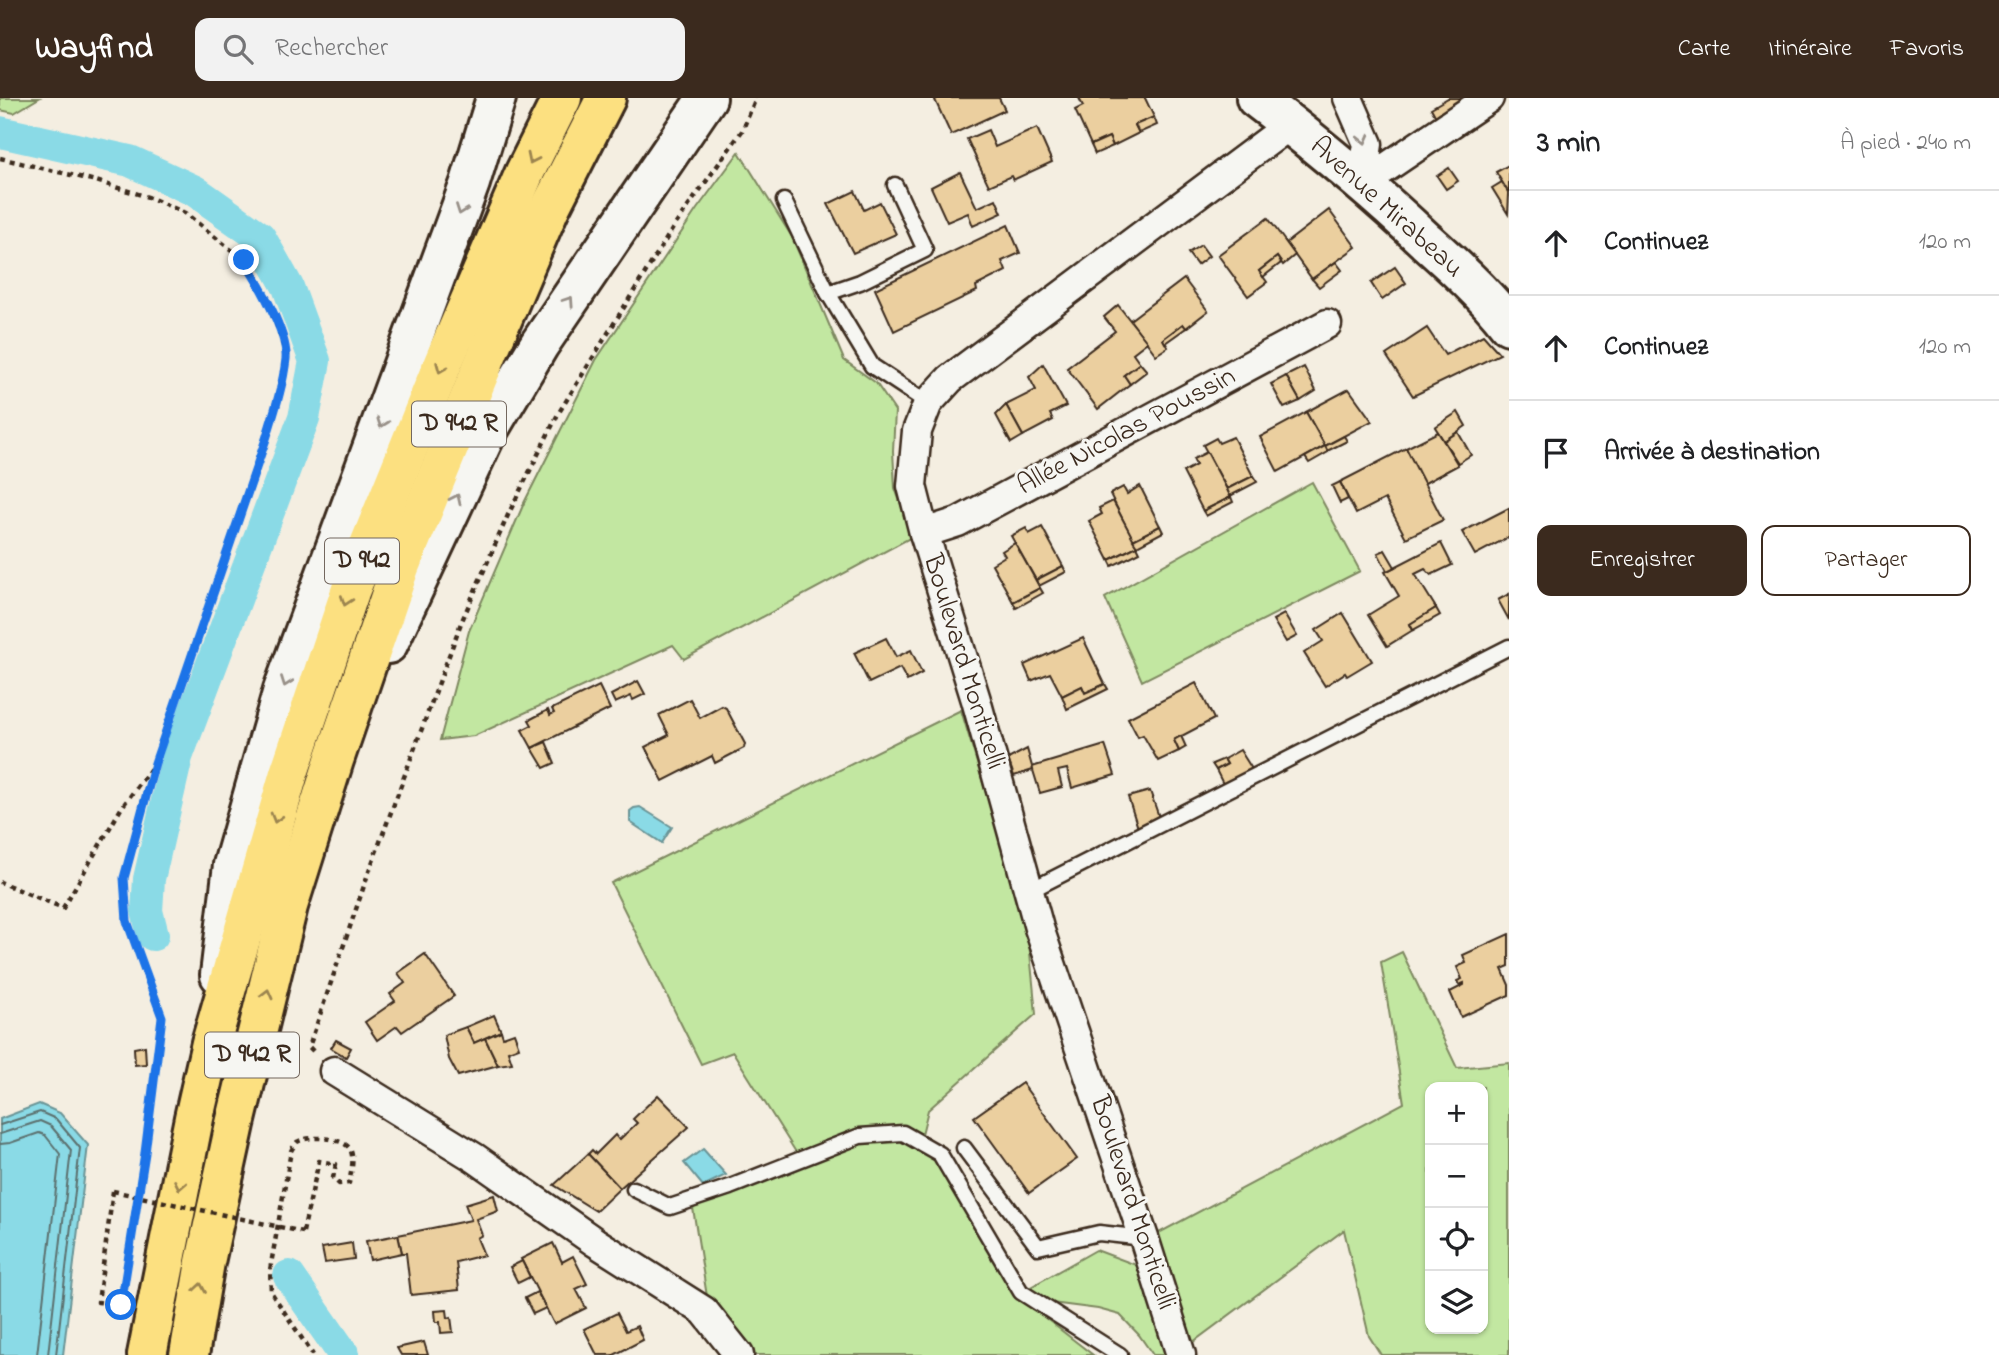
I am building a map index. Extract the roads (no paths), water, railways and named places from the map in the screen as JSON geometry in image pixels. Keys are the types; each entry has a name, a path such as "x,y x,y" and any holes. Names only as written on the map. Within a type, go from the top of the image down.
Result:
{"main road":[{"path":"211,1043 233,864 283,690 470,183 496,98"},
{"name":"D 942","path":"147,1355 211,1043 289,773 351,589 448,350 526,172 562,98"},
{"name":"D 942 R","path":"189,1355 205,1262 235,1124 288,906 334,760 400,567 469,399 548,210 606,98"},
{"path":"334,760 486,434 539,345 706,98"},
{"name":"Avenue Mirabeau","path":"1256,98 1362,184 1460,272 1509,325"}],"street":[{"path":"1348,98 1368,144 1362,184"},
{"path":"1362,184 1489,98"},
{"name":"Boulevard Monticelli","path":"1181,1355 1039,928 976,701 912,486 917,431 928,403 950,379 1291,124"},
{"name":"Allée Nicolas Poussin","path":"924,533 958,522 1327,324"},
{"path":"334,1071 475,1158 595,1242 704,1311 738,1355"}],"lane":[{"path":"828,293 860,282 925,250 895,185"},
{"path":"784,201 828,293 872,366 928,403"},
{"path":"1028,891 1509,647"},
{"path":"634,1189 670,1207 730,1187 860,1136 903,1133 940,1154 1021,1292 1120,1355"},
{"path":"964,1148 1038,1247 1099,1233 1144,1238"}],"water":[{"path":"640,807 672,827 662,843 630,822 630,811"},
{"path":"39,1104 60,1113 88,1145 63,1355 0,1355 0,1119"},
{"path":"703,1149 726,1175 703,1186 684,1163"}],"waterway":[{"path":"0,132 130,161 195,191 260,237 288,287 315,361 304,418 177,757 149,879 147,911 153,935"},
{"path":"289,1276 344,1355"}]}
